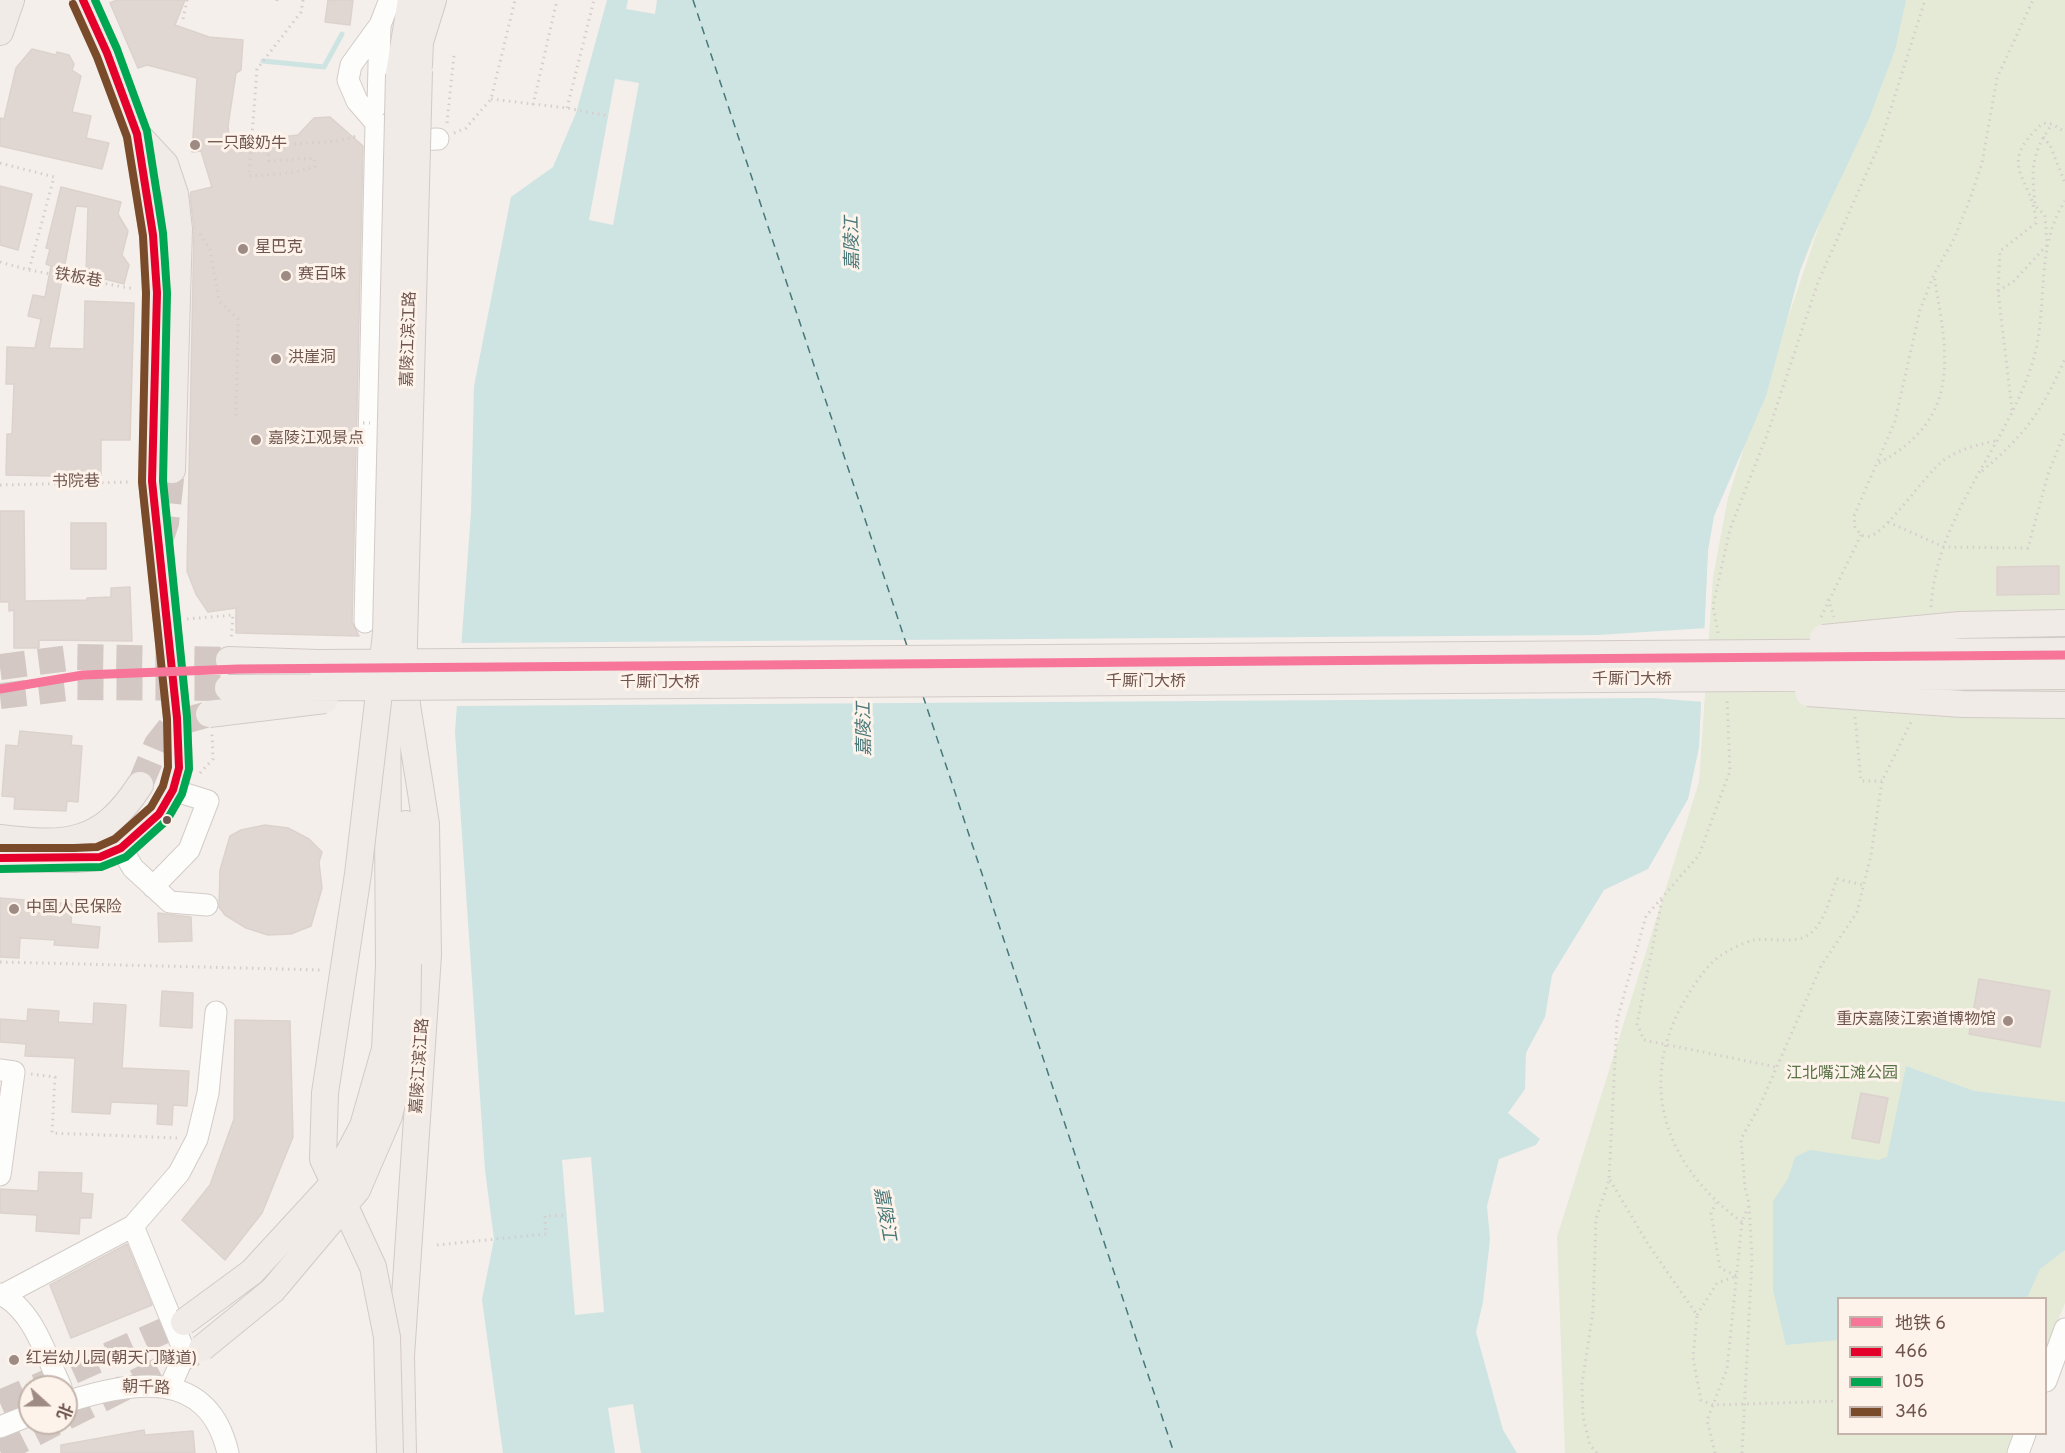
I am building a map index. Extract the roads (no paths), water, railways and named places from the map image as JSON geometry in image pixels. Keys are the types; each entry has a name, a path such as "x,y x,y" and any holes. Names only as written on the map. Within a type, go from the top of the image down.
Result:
{"main road":[{"path":"0,858 83,859 100,857 121,848 159,813 173,790 179,768 180,745 162,476 157,293 153,235 137,134 107,53 82,0"},
{"name":"嘉陵江滨江路","path":"390,1453 387,1337 373,1267 323,1159 325,1093 358,874 409,73 418,0"},
{"path":"0,32 8,1"},
{"name":"嘉陵江滨江路","path":"202,1348 273,1290 357,1190 389,1116 407,1040 409,73"},
{"path":"137,134 165,164 175,194 178,218 179,295 162,476"},
{"path":"1654,654 1960,625 2065,623"},
{"name":"嘉陵江滨江路","path":"184,1322 252,1272 291,1233 332,1185 366,1115 385,1049 389,965 375,627"},
{"name":"千厮门大桥","path":"230,651 387,663 2065,651"},
{"name":"千厮门大桥","path":"228,688 406,683 1655,681 2065,676"},
{"path":"1655,681 1950,703 2065,705"},
{"path":"210,719 302,704 406,683"},
{"name":"嘉陵江滨江路","path":"403,1453 401,1356 406,1248 428,955 426,824 406,683"},
{"path":"0,838 40,843 83,837 108,824 123,811 140,785"},
{"path":"373,1267 391,1271 406,1248"}],"street":[{"path":"418,0 388,2 380,25 351,65 348,80 357,101 412,140 438,139"},
{"path":"375,627 370,483 380,25"},
{"path":"153,887 189,850 208,801 173,790"},
{"path":"121,848 133,868 170,902 207,905"},
{"path":"55,1375 28,1318 17,1304 2,1294 133,1226 179,1173 197,1139 208,1093 216,1012"},
{"path":"0,1175 7,1071"},
{"path":"133,1226 184,1353 170,1387"},
{"path":"2047,1378 2065,1329"},
{"name":"朝千路","path":"78,1394 118,1386 170,1387 202,1402 223,1430 228,1453"},
{"path":"0,1427 18,1420"},
{"path":"2018,1453 2025,1435"}],"water":[{"name":"嘉陵江","path":"607,0 1906,0 1895,50 1868,121 1812,239 1800,271 1766,396 1714,516 1708,550 1699,747 1688,799 1648,869 1604,890 1552,975 1545,1017 1526,1053 1525,1089 1508,1113 1540,1139 1536,1145 1499,1159 1487,1206 1490,1239 1483,1302 1476,1332 1503,1430 1517,1453 503,1453 482,1300 494,1239 485,1170 455,732 471,512 474,386 511,197 553,167 576,113"},
{"path":"1906,1066 1974,1091 2065,1102 2065,1250 2040,1269 2027,1297 1837,1297 1837,1340 1786,1345 1773,1290 1773,1201 1788,1179 1795,1157 1810,1150 1878,1160 1887,1157"}],"waterway":[{"path":"263,61 324,67 342,34"}],"tunnel":[{"path":"160,541 166,523 172,470"},
{"path":"0,667 77,657 229,660"},
{"path":"0,696 77,687 228,688"},
{"path":"140,785 157,744 173,724 209,714"},
{"path":"64,1375 184,1322"},
{"path":"78,1411 200,1350"},
{"path":"0,1403 18,1395"},
{"path":"0,1451 31,1435"}],"metro line":[{"name":"6","path":"0,689 83,675 238,669 2065,655"}],"place":[{"name":"一只酸奶牛","path":"195,145"},
{"name":"星巴克","path":"243,249"},
{"name":"赛百味","path":"286,276"},
{"name":"洪崖洞","path":"276,359"},
{"name":"嘉陵江观景点","path":"256,440"},
{"name":"中国人民保险","path":"14,909"},
{"name":"重庆嘉陵江索道博物馆","path":"2008,1021"},
{"name":"红岩幼儿园(朝天门隧道)","path":"14,1360"}],"park label":[{"name":"江北嘴江滩公园","path":"1842,1075"}]}
